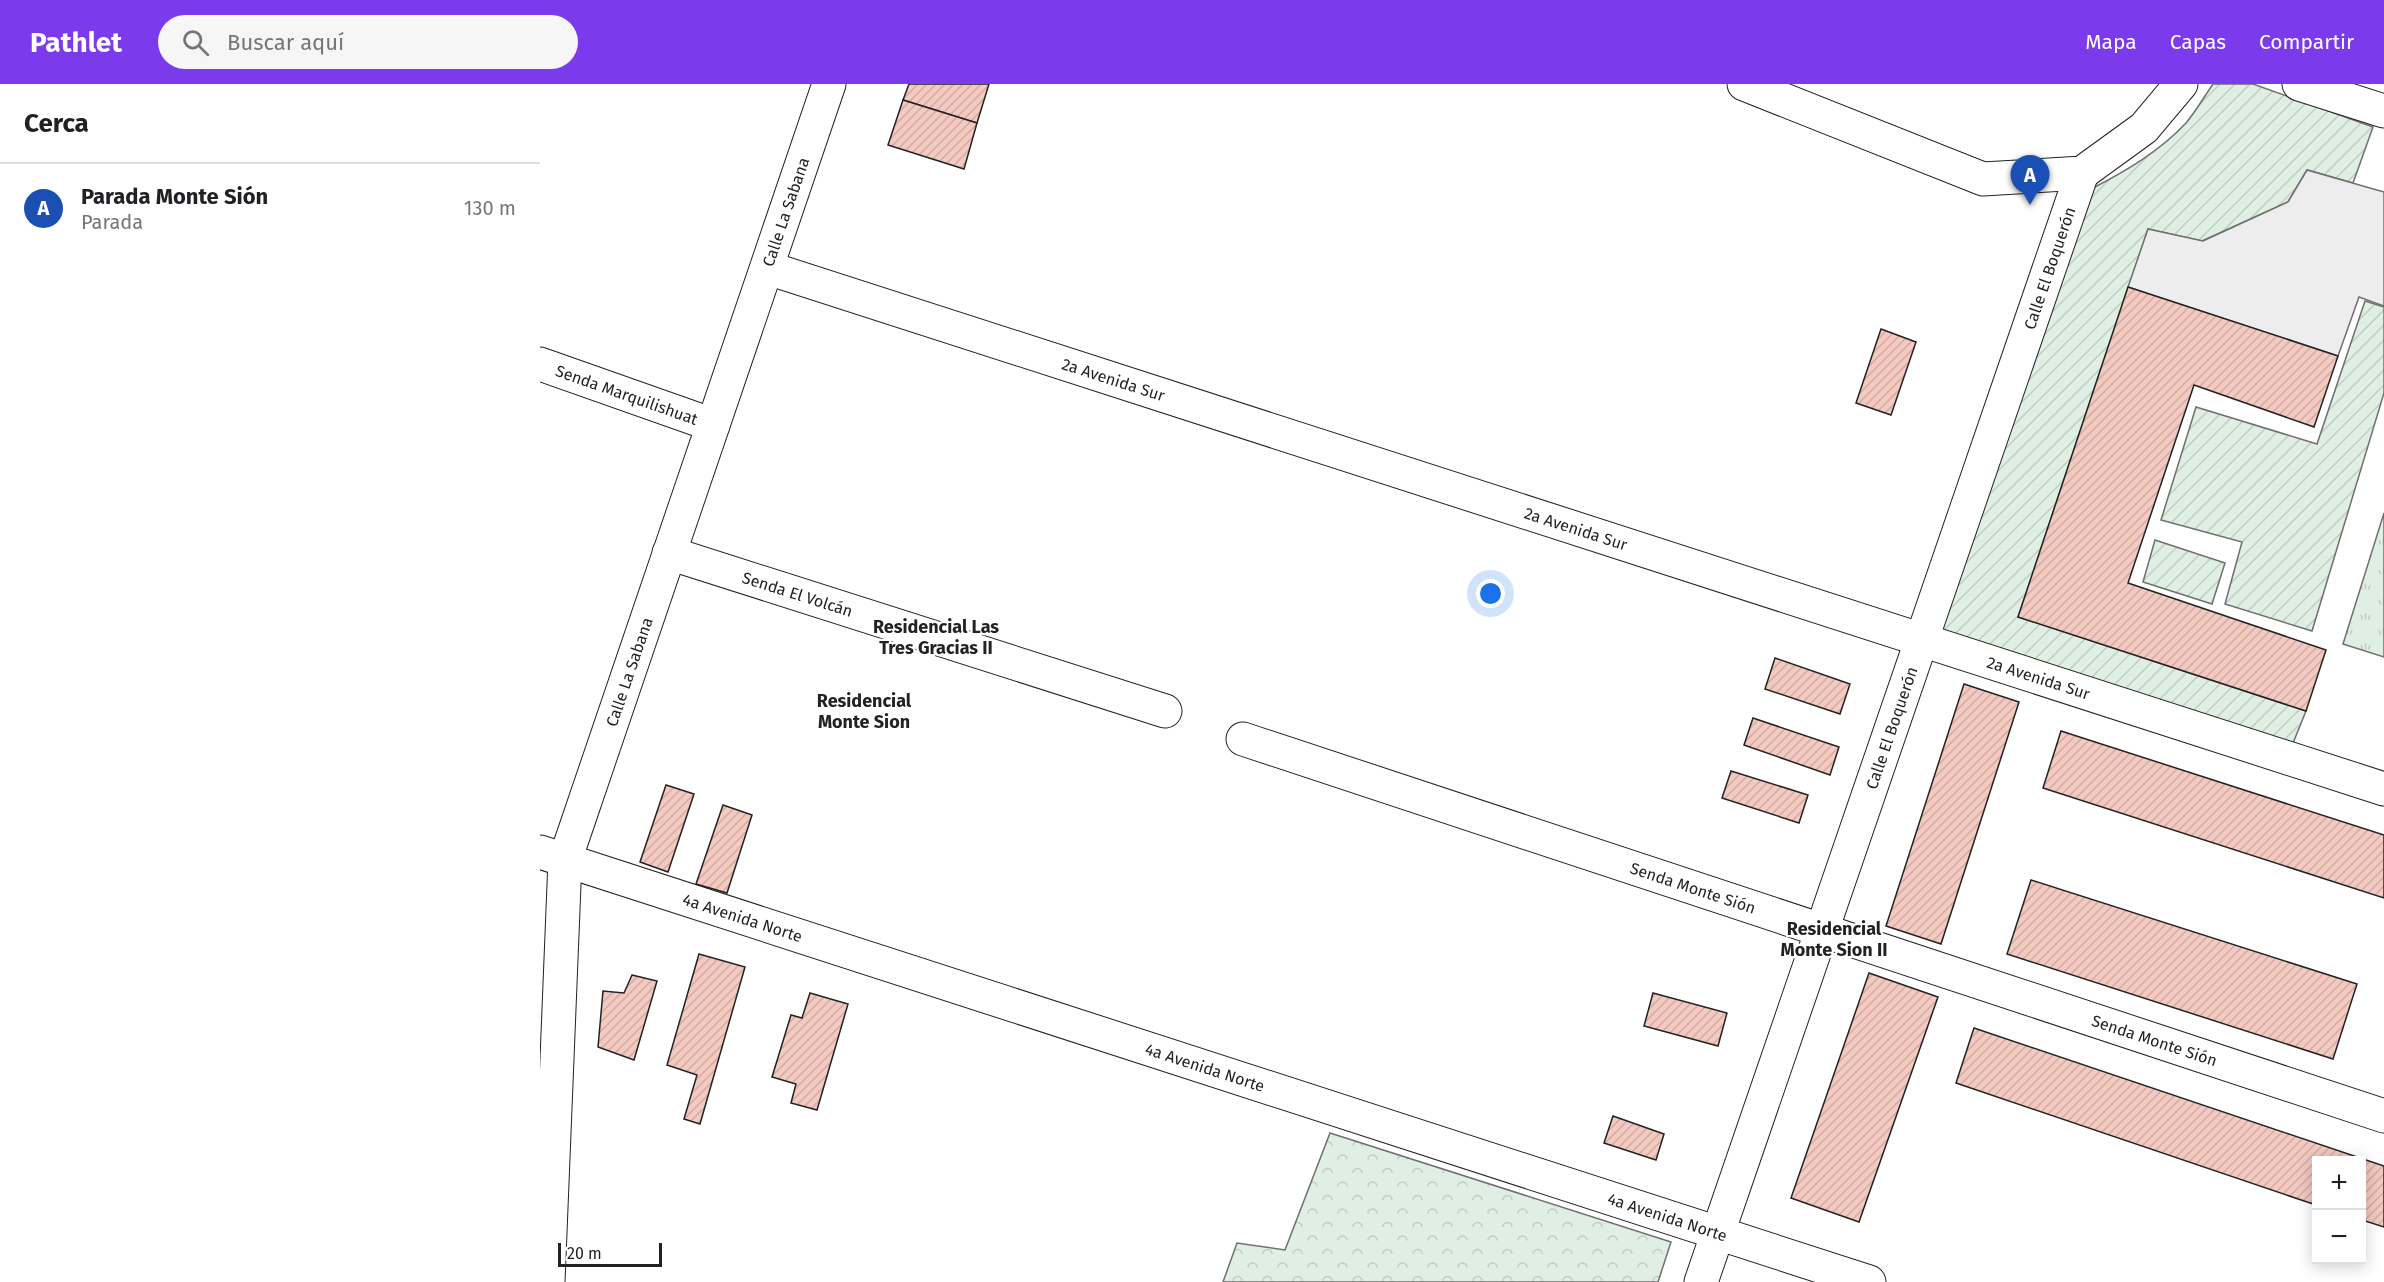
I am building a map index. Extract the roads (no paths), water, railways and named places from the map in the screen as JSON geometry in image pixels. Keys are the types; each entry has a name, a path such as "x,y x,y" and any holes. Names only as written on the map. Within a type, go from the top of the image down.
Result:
{"street":[{"name":"Calle La Sabana","path":"548,1282 552,856 669,553 829,84"},
{"path":"1744,84 1983,179 2082,173 2145,128 2181,84"},
{"path":"2299,84 2384,111"},
{"name":"Calle El Boquerón","path":"1701,1282 2082,173"},
{"name":"2a Avenida Sur","path":"768,268 1922,638 2384,789"},
{"name":"Senda Marquilishuat","path":"540,364 712,424"},
{"name":"Senda El Volcán","path":"669,553 1165,711"},
{"name":"Senda Monte Sión","path":"1243,739 2384,1116"},
{"name":"4a Avenida Norte","path":"552,856 1869,1282"}],"place":[{"name":"Parada Monte Sión","path":"2030,205"}],"district":[{"name":"Residencial Las Tres Gracias II","path":"936,637"},
{"name":"Residencial Monte Sion","path":"864,711"},
{"name":"Residencial Monte Sion II","path":"1834,939"}]}
